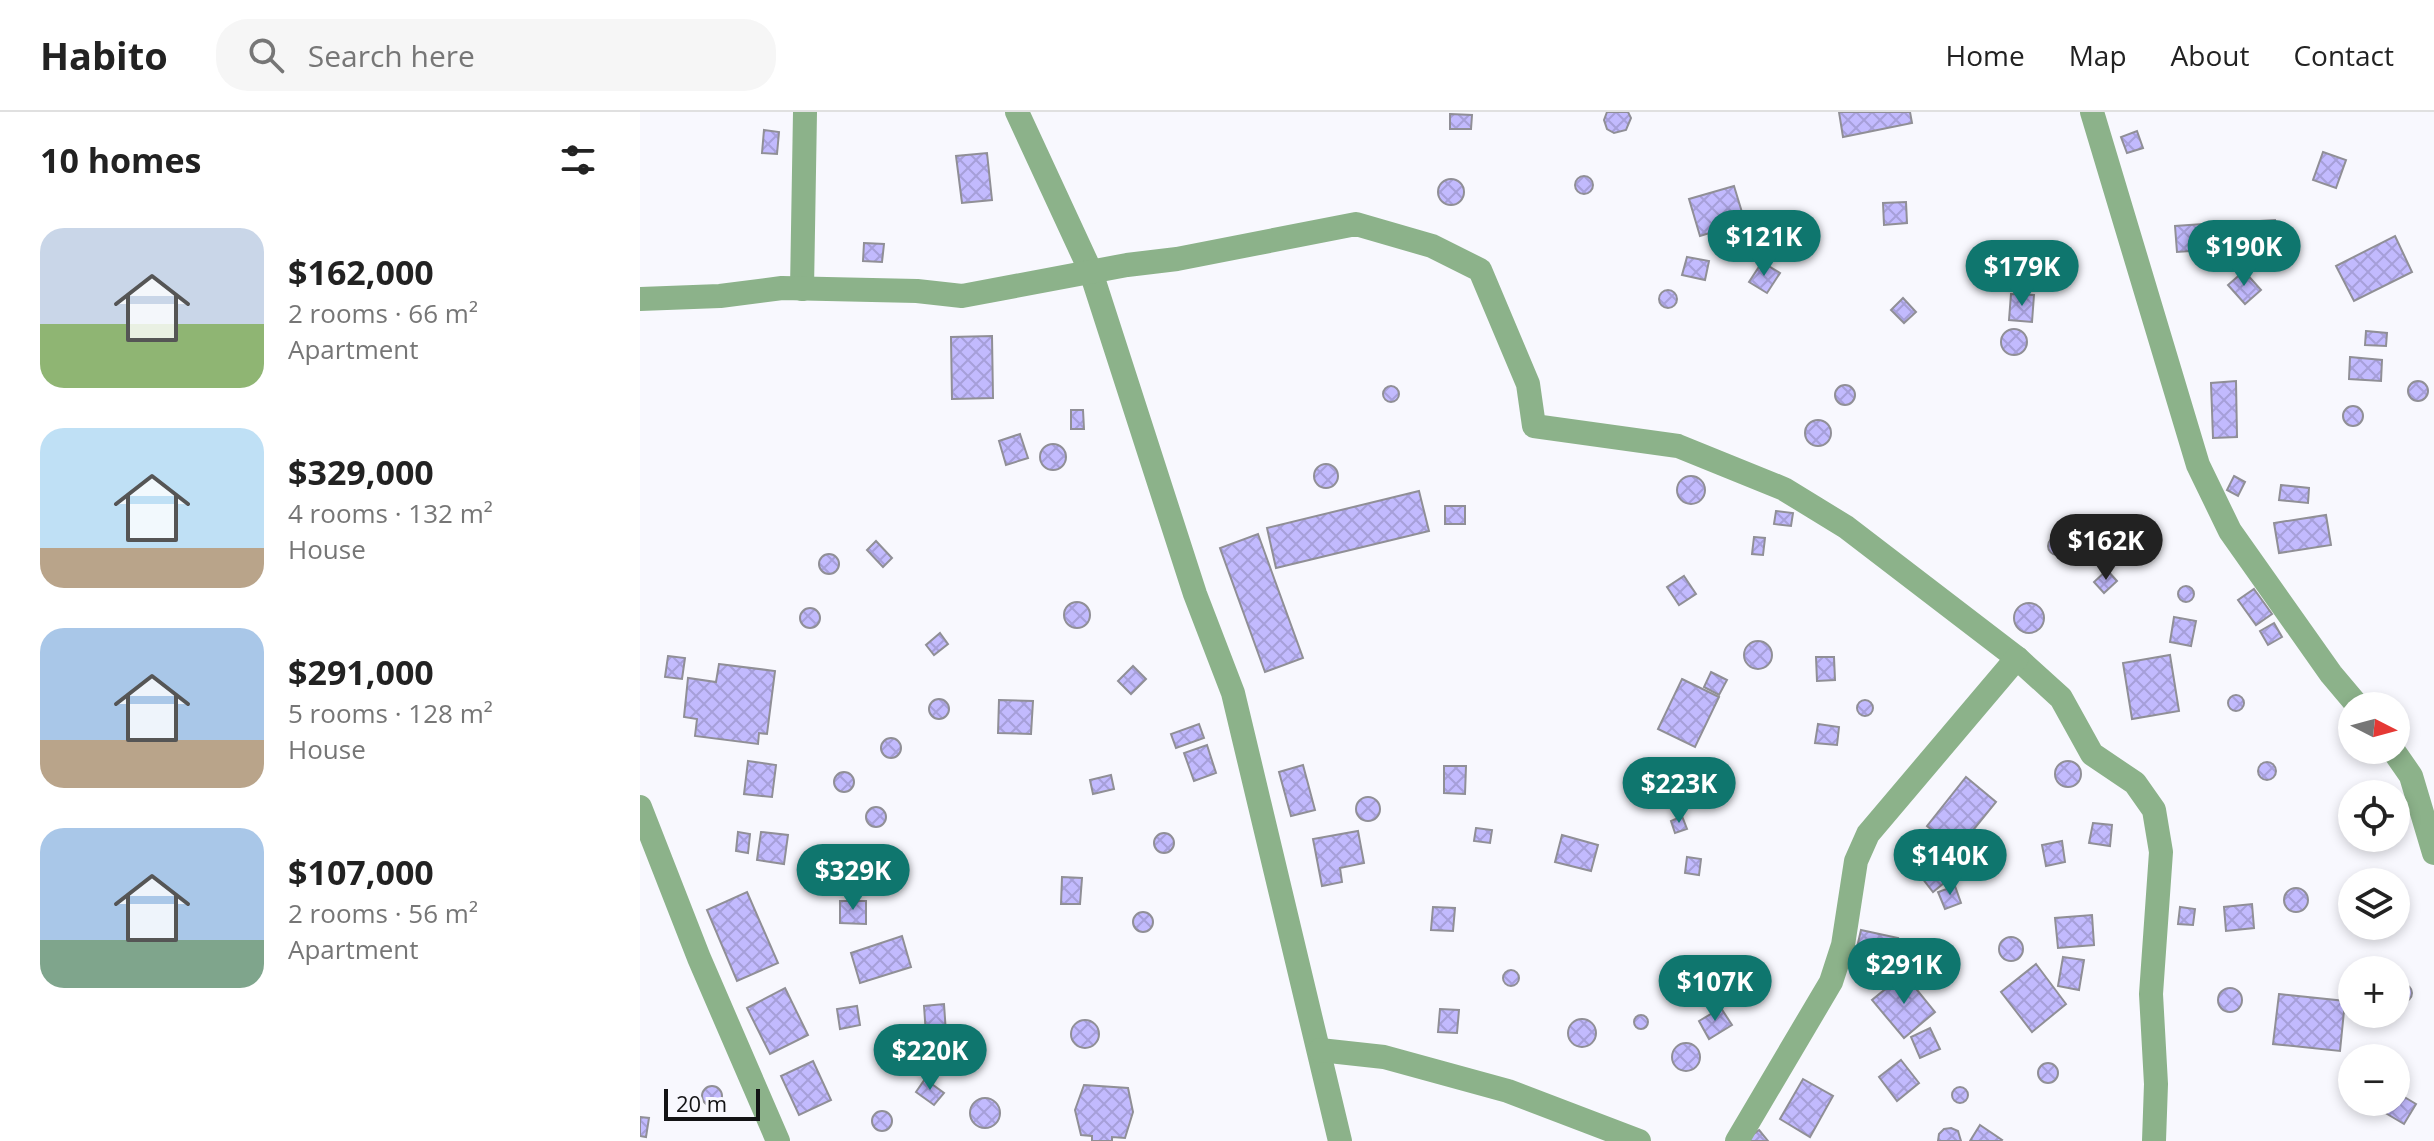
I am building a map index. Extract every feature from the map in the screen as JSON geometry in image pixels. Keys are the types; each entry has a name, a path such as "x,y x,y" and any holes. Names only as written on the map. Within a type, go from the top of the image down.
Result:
{"street":[{"path":"802,289 805,112"},
{"path":"1017,112 1091,272 1195,594 1233,693 1340,1141"},
{"path":"2092,112 2198,465 2230,531 2346,692"},
{"path":"640,299 802,289 917,291 962,296 1356,224 1432,246 1480,270 1528,384 1534,426 1678,446 1784,489 1846,527 2017,658 2061,698 2092,754 2135,783 2154,810 2161,852 2151,994 2156,1084 2154,1141"},
{"path":"1737,1141 1831,982 1843,945 1856,861 1868,834 2017,658"},
{"path":"2403,764 2411,776 2434,853"},
{"path":"640,807 699,958 778,1141"},
{"path":"1320,1050 1384,1057 1508,1091 1639,1141"}],"building":[{"path":"1607,112 1628,112 1631,118 1626,130 1614,133 1607,129 1604,120"},
{"path":"1839,112 1910,112 1912,123 1843,137"},
{"path":"1450,114 1472,115 1471,129 1450,129"},
{"path":"764,130 779,132 777,154 762,153"},
{"path":"2137,131 2143,148 2127,153 2121,137"},
{"path":"2323,152 2346,160 2336,188 2313,180"},
{"path":"987,153 992,200 962,203 956,156"},
{"path":"1580,176 1588,176 1593,185 1591,192 1580,194 1575,189 1575,181"},
{"path":"1451,179 1460,183 1464,192 1460,201 1451,205 1442,201 1438,192 1442,183"},
{"path":"1734,186 1745,222 1700,236 1689,199"},
{"path":"1906,202 1907,223 1884,225 1883,203"},
{"path":"2275,220 2277,255 2248,258 2245,222"},
{"path":"2203,224 2204,250 2177,252 2175,226"},
{"path":"2395,236 2412,272 2354,301 2336,266"},
{"path":"864,243 884,244 882,262 863,261"},
{"path":"1687,257 1709,261 1705,280 1682,275"},
{"path":"1762,262 1780,273 1767,293 1749,282"},
{"path":"2244,271 2261,290 2245,304 2228,285"},
{"path":"1664,290 1672,290 1677,299 1675,306 1664,308 1659,303 1659,295"},
{"path":"2011,294 2034,295 2032,322 2009,320"},
{"path":"1903,298 1916,312 1904,323 1891,310"},
{"path":"2014,329 2023,333 2027,342 2023,351 2014,355 2005,351 2001,342 2005,333"},
{"path":"2366,331 2387,333 2386,346 2365,345"},
{"path":"992,336 993,398 952,399 951,337"},
{"path":"2350,357 2382,360 2381,381 2349,379"},
{"path":"2236,381 2237,437 2213,438 2211,383"},
{"path":"2418,381 2425,384 2428,391 2425,398 2418,401 2411,398 2408,391 2411,384"},
{"path":"1841,385 1849,385 1855,395 1849,405 1841,405 1835,399 1835,391"},
{"path":"1388,386 1394,386 1399,394 1397,400 1388,402 1383,397 1383,391"},
{"path":"2353,406 2360,409 2363,416 2360,423 2353,426 2346,423 2343,416 2346,409"},
{"path":"1071,410 1083,410 1084,429 1071,429"},
{"path":"1818,420 1827,424 1831,433 1827,442 1818,446 1809,442 1805,433 1809,424"},
{"path":"1020,434 1028,458 1006,465 999,441"},
{"path":"1053,444 1062,448 1066,457 1062,466 1053,470 1044,466 1040,457 1044,448"},
{"path":"1326,464 1334,468 1338,476 1334,484 1326,488 1318,484 1314,476 1318,468"},
{"path":"1691,476 1701,480 1705,490 1701,500 1691,504 1681,500 1677,490 1681,480"},
{"path":"2234,476 2245,482 2238,496 2227,490"},
{"path":"2281,485 2309,488 2308,503 2279,500"},
{"path":"1419,491 1429,531 1276,568 1267,528"},
{"path":"1445,506 1465,506 1465,524 1445,524"},
{"path":"1776,511 1793,513 1791,526 1774,524"},
{"path":"2326,515 2331,545 2279,553 2274,523"},
{"path":"1258,534 1303,658 1265,672 1220,548"},
{"path":"2098,534 2107,543 2098,552 2089,543"},
{"path":"1754,537 1765,538 1763,555 1752,554"},
{"path":"2057,537 2066,546 2057,555 2048,546"},
{"path":"876,541 892,558 883,567 867,550"},
{"path":"825,554 833,554 839,564 833,574 825,574 819,568 819,560"},
{"path":"2107,570 2117,581 2104,593 2094,582"},
{"path":"1684,576 1696,594 1679,605 1667,587"},
{"path":"2186,586 2192,588 2192,600 2186,602 2180,600 2178,594 2180,588"},
{"path":"2254,589 2272,614 2256,625 2238,600"},
{"path":"1077,602 1086,606 1090,615 1086,624 1077,628 1068,624 1064,615 1068,606"},
{"path":"2029,603 2040,607 2044,618 2040,629 2029,633 2018,629 2014,618 2018,607"},
{"path":"806,608 814,608 820,618 814,628 806,628 800,622 800,614"},
{"path":"2174,617 2196,621 2191,646 2170,642"},
{"path":"2274,623 2282,637 2268,645 2260,631"},
{"path":"940,633 948,644 934,655 926,645"},
{"path":"1758,641 1768,645 1772,655 1768,665 1758,669 1748,665 1744,655 1748,645"},
{"path":"2170,655 2179,711 2132,719 2123,663"},
{"path":"668,656 685,658 682,679 665,677"},
{"path":"1816,657 1834,657 1835,680 1817,681"},
{"path":"719,664 775,671 767,734 759,733 758,744 695,736 697,719 684,717 688,678 716,682"},
{"path":"1133,666 1146,679 1131,694 1118,681"},
{"path":"1711,672 1727,680 1719,695 1704,687"},
{"path":"1682,679 1719,697 1695,747 1658,729"},
{"path":"2236,695 2242,697 2242,709 2236,711 2230,709 2228,703 2230,697"},
{"path":"935,699 943,699 949,709 943,719 935,719 929,713 929,705"},
{"path":"999,700 1033,701 1031,734 998,733"},
{"path":"1862,700 1868,700 1873,708 1871,714 1862,716 1857,711 1857,705"},
{"path":"1199,724 1204,738 1176,748 1171,734"},
{"path":"1818,724 1839,727 1837,745 1815,743"},
{"path":"887,738 895,738 901,748 895,758 887,758 881,752 881,744"},
{"path":"1207,745 1216,773 1194,781 1184,753"},
{"path":"748,761 776,765 772,797 744,794"},
{"path":"2068,761 2077,765 2081,774 2077,783 2068,787 2059,783 2055,774 2059,765"},
{"path":"2263,762 2271,762 2276,771 2274,778 2263,780 2258,775 2258,767"},
{"path":"1303,765 1315,810 1291,816 1279,772"},
{"path":"1444,766 1466,766 1465,794 1444,793"},
{"path":"840,772 848,772 854,782 848,792 840,792 834,786 834,778"},
{"path":"1111,775 1114,789 1093,794 1090,780"},
{"path":"1966,777 1996,802 1957,850 1927,826"},
{"path":"1368,797 1376,801 1380,809 1376,817 1368,821 1360,817 1356,809 1360,801"},
{"path":"872,807 880,807 886,817 880,827 872,827 866,821 866,813"},
{"path":"1682,816 1687,829 1675,833 1671,821"},
{"path":"2093,823 2112,825 2110,846 2089,843"},
{"path":"1476,828 1492,830 1490,843 1474,841"},
{"path":"1358,831 1364,863 1340,868 1342,882 1322,886 1313,839"},
{"path":"738,832 750,834 748,853 736,851"},
{"path":"761,832 788,835 784,864 757,860"},
{"path":"1160,833 1168,833 1174,843 1168,853 1160,853 1154,847 1154,839"},
{"path":"1562,835 1598,845 1591,871 1555,862"},
{"path":"2062,841 2065,862 2046,866 2042,845"},
{"path":"1687,857 1701,859 1699,875 1685,873"},
{"path":"1939,865 1950,878 1933,892 1922,878"},
{"path":"1062,877 1082,878 1080,904 1061,904"},
{"path":"1955,886 1961,903 1945,909 1938,892"},
{"path":"2296,888 2307,895 2308,900 2301,911 2296,912 2285,905 2284,900 2291,889"},
{"path":"747,892 778,963 737,981 707,910"},
{"path":"840,901 866,901 866,924 840,923"},
{"path":"2252,904 2254,928 2226,931 2224,907"},
{"path":"1433,907 1455,908 1453,931 1431,930"},
{"path":"2180,907 2195,909 2193,925 2178,924"},
{"path":"1139,912 1147,912 1153,922 1147,932 1139,932 1133,926 1133,918"},
{"path":"2092,915 2094,945 2058,948 2055,918"},
{"path":"1861,930 1898,938 1892,964 1855,956"},
{"path":"902,936 911,967 860,983 851,953"},
{"path":"2006,937 2016,937 2023,944 2023,954 2016,961 2006,961 1999,954 1999,944"},
{"path":"2063,957 2084,960 2079,990 2058,986"},
{"path":"2036,964 2066,1004 2032,1032 2001,992"},
{"path":"1508,970 1514,970 1519,978 1517,984 1508,986 1503,981 1503,975"},
{"path":"1904,974 1935,1012 1904,1038 1872,1000"},
{"path":"785,988 808,1035 770,1054 747,1008"},
{"path":"2225,988 2235,988 2242,995 2242,1005 2235,1012 2225,1012 2218,1005 2218,995"},
{"path":"2279,994 2338,1000 2338,1028 2342,1028 2338,1051 2273,1044"},
{"path":"944,1004 946,1033 926,1035 924,1006"},
{"path":"857,1006 860,1025 840,1029 837,1009"},
{"path":"1721,1008 1732,1025 1709,1039 1699,1021"},
{"path":"1440,1009 1459,1010 1457,1033 1438,1032"},
{"path":"1641,1015 1648,1022 1641,1029 1634,1022"},
{"path":"1582,1019 1592,1023 1596,1033 1592,1043 1582,1047 1572,1043 1568,1033 1572,1023"},
{"path":"1085,1020 1095,1024 1099,1034 1095,1044 1085,1048 1075,1044 1071,1034 1075,1024"},
{"path":"1930,1028 1940,1049 1920,1058 1911,1037"},
{"path":"1686,1043 1696,1047 1700,1057 1696,1067 1686,1071 1676,1067 1672,1057 1676,1047"},
{"path":"1901,1060 1919,1083 1897,1101 1879,1077"},
{"path":"813,1061 831,1100 799,1115 781,1076"},
{"path":"2048,1063 2055,1066 2058,1073 2055,1080 2048,1083 2041,1080 2038,1073 2041,1066"},
{"path":"925,1079 944,1093 934,1105 916,1092"},
{"path":"1803,1079 1833,1096 1810,1137 1780,1119"},
{"path":"1084,1085 1128,1088 1133,1112 1125,1138 1092,1141 1092,1136 1081,1135 1075,1110"},
{"path":"708,1086 716,1086 722,1096 716,1106 708,1106 702,1100 702,1092"},
{"path":"1957,1087 1963,1087 1968,1095 1966,1101 1957,1103 1952,1098 1952,1092"},
{"path":"985,1098 991,1099 999,1107 999,1119 991,1127 985,1128 979,1127 971,1119 970,1113 971,1107 979,1099"},
{"path":"2410,1100 2416,1104 2410,1114"},
{"path":"878,1111 886,1111 892,1121 886,1131 878,1131 872,1125 872,1117"},
{"path":"2390,1116 2409,1116 2404,1124"},
{"path":"640,1117 649,1118 646,1137 640,1136"},
{"path":"1980,1125 2002,1140 1970,1141"},
{"path":"1944,1129 1958,1131 1961,1141 1938,1141"},
{"path":"1759,1130 1768,1141 1744,1141"}]}
